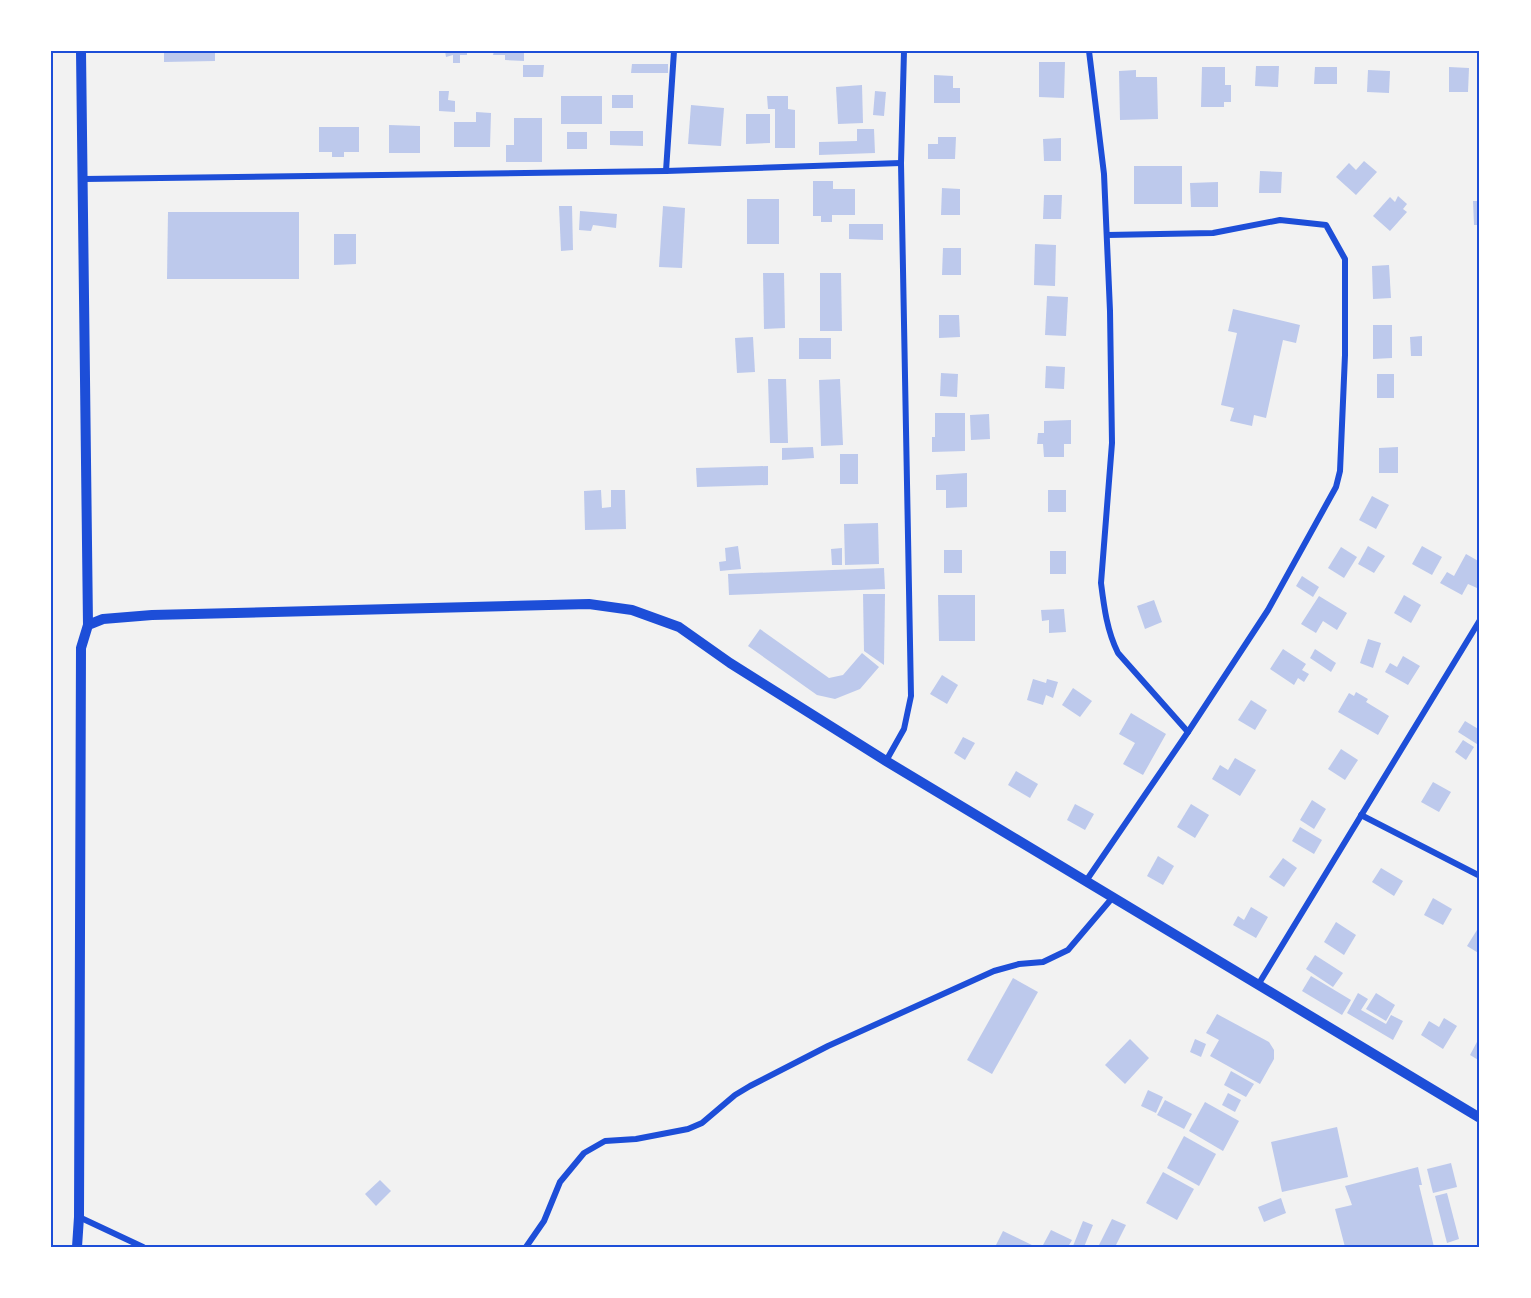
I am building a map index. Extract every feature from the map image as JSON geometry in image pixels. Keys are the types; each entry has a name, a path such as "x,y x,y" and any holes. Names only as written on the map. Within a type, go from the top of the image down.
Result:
{"street":[{"path":"77,1247 81,648 88,625 81,51"},
{"path":"666,171 674,51"},
{"path":"886,760 904,729 910,696 901,163 904,51"},
{"path":"1089,51 1104,174 1107,235 1112,443 1101,583 1104,605 1110,637 1118,652 1188,732"},
{"path":"84,179 666,171 901,163"},
{"path":"1086,881 1268,610 1336,487 1340,471 1345,355 1345,260 1326,225 1280,220 1213,233 1107,235"},
{"path":"88,625 103,619 152,615 589,604 632,610 679,627 730,663 886,760 1480,1118"},
{"path":"1258,985 1480,620"},
{"path":"1361,815 1480,876"},
{"path":"526,1247 544,1221 560,1182 584,1153 605,1141 636,1139 688,1129 702,1123 735,1095 828,1046 994,971 1018,964 1043,962 1068,950 1113,897"},
{"path":"79,1217 143,1247"}],"building":[{"path":"164,51 215,51 215,61 164,62"},
{"path":"445,51 467,51 467,55 460,55 460,63 453,63 453,55 446,57"},
{"path":"494,51 524,51 524,61 505,60 505,55 493,55"},
{"path":"1039,62 1065,62 1064,98 1039,97"},
{"path":"632,64 668,64 668,73 631,73"},
{"path":"523,65 544,65 543,77 523,77"},
{"path":"1256,66 1279,66 1278,87 1255,86"},
{"path":"1202,67 1225,67 1225,85 1231,85 1231,102 1224,102 1224,107 1201,107"},
{"path":"1315,67 1337,67 1337,84 1314,84"},
{"path":"1449,67 1469,68 1468,92 1449,92"},
{"path":"1136,70 1136,77 1157,77 1158,119 1120,120 1119,71"},
{"path":"1368,70 1390,71 1389,93 1367,92"},
{"path":"934,75 953,76 953,88 960,88 960,103 934,103"},
{"path":"862,85 863,123 838,124 836,87"},
{"path":"439,91 449,91 448,100 455,101 455,112 439,111"},
{"path":"875,91 886,92 884,116 873,115"},
{"path":"612,95 633,95 633,108 612,108"},
{"path":"561,96 602,96 602,124 561,124"},
{"path":"767,96 788,96 788,109 795,110 795,148 775,148 775,109 768,109"},
{"path":"691,105 724,108 721,146 688,144"},
{"path":"476,112 491,113 490,147 454,147 454,122 476,122"},
{"path":"746,114 770,114 770,143 746,144"},
{"path":"514,118 542,118 542,162 506,162 506,145 514,145"},
{"path":"389,125 420,126 420,153 389,153"},
{"path":"319,127 359,127 359,152 344,152 344,157 332,157 332,152 319,152"},
{"path":"857,129 874,129 875,153 819,155 819,142 857,141"},
{"path":"610,131 643,131 643,146 610,145"},
{"path":"567,132 587,132 587,149 567,149"},
{"path":"938,137 956,137 955,159 928,159 928,144 938,144"},
{"path":"1061,138 1061,161 1044,161 1043,139"},
{"path":"1364,161 1377,172 1356,195 1336,177 1349,163 1356,170"},
{"path":"1134,166 1182,166 1182,204 1134,204"},
{"path":"1260,171 1282,172 1281,193 1259,193"},
{"path":"813,181 833,181 833,189 855,189 855,215 832,215 832,222 821,222 821,216 813,216"},
{"path":"1218,182 1218,207 1191,207 1190,183"},
{"path":"942,188 960,189 960,215 941,215"},
{"path":"1044,195 1062,195 1061,219 1043,219"},
{"path":"1398,196 1407,204 1403,209 1407,212 1390,231 1373,216 1390,197 1395,202"},
{"path":"747,199 779,199 779,244 747,244"},
{"path":"1473,201 1480,201 1480,225 1474,225"},
{"path":"559,206 572,206 573,250 561,251"},
{"path":"663,206 685,208 682,268 659,267"},
{"path":"580,211 617,214 616,228 593,225 591,231 579,230"},
{"path":"168,212 299,212 299,279 167,279"},
{"path":"849,224 883,224 883,240 849,239"},
{"path":"334,234 356,234 356,264 334,265"},
{"path":"1035,244 1056,245 1055,286 1034,285"},
{"path":"943,248 961,248 961,275 942,275"},
{"path":"1389,265 1391,298 1373,299 1372,266"},
{"path":"763,273 784,273 785,328 764,329"},
{"path":"820,273 841,273 842,331 820,331"},
{"path":"1047,296 1068,297 1066,336 1045,335"},
{"path":"1233,309 1300,325 1296,343 1283,340 1266,418 1254,415 1252,426 1230,421 1234,408 1221,405 1237,333 1228,331"},
{"path":"939,315 959,315 960,337 939,338"},
{"path":"1373,325 1392,325 1392,358 1373,359"},
{"path":"1422,336 1422,356 1411,356 1410,337"},
{"path":"753,337 755,372 737,373 735,338"},
{"path":"799,338 831,338 831,359 799,359"},
{"path":"1046,366 1065,367 1064,389 1045,388"},
{"path":"941,373 958,374 957,397 940,396"},
{"path":"1377,374 1394,374 1394,398 1377,398"},
{"path":"768,379 786,379 788,443 770,443"},
{"path":"840,379 843,445 821,446 819,380"},
{"path":"935,413 965,413 965,451 932,452 932,437 935,437"},
{"path":"989,414 990,439 971,440 970,415"},
{"path":"1071,420 1071,444 1064,444 1064,457 1044,457 1043,444 1037,444 1038,433 1044,433 1044,421"},
{"path":"813,447 814,458 782,460 782,448"},
{"path":"1398,447 1398,473 1379,473 1379,448"},
{"path":"840,454 858,454 858,484 840,484"},
{"path":"768,466 768,485 697,487 696,468"},
{"path":"967,473 967,507 946,508 946,490 936,490 936,475"},
{"path":"601,490 602,508 611,507 611,490 625,490 626,529 585,530 584,491"},
{"path":"1048,490 1066,490 1066,512 1048,512"},
{"path":"1372,496 1389,505 1376,529 1359,520"},
{"path":"878,523 879,564 845,565 844,524"},
{"path":"738,546 741,569 720,571 719,562 726,561 725,548"},
{"path":"1368,546 1385,556 1374,573 1358,564"},
{"path":"1422,546 1442,557 1432,575 1412,564"},
{"path":"1341,547 1357,557 1344,578 1328,568"},
{"path":"842,548 842,565 832,565 831,549"},
{"path":"944,550 962,550 962,573 944,573"},
{"path":"1050,551 1066,551 1066,574 1050,574"},
{"path":"1466,554 1480,562 1480,583 1477,588 1468,584 1462,595 1440,583 1447,572 1454,576"},
{"path":"884,568 885,589 729,595 728,574"},
{"path":"1302,576 1319,587 1313,597 1296,586"},
{"path":"863,594 885,594 884,665 864,651"},
{"path":"938,595 975,595 975,641 939,641"},
{"path":"1404,595 1421,605 1411,623 1394,613"},
{"path":"1319,596 1347,613 1337,630 1323,621 1316,633 1301,624"},
{"path":"1154,600 1162,622 1145,629 1137,606"},
{"path":"1064,609 1066,632 1049,633 1049,620 1042,621 1041,610"},
{"path":"760,629 829,678 843,675 862,653 879,667 860,689 835,699 817,695 748,646"},
{"path":"1368,639 1381,643 1373,668 1360,663"},
{"path":"1283,649 1306,664 1302,670 1309,674 1304,682 1298,678 1294,685 1270,669"},
{"path":"1315,649 1336,663 1331,672 1310,658"},
{"path":"1403,656 1420,666 1408,685 1385,672 1390,663 1397,667"},
{"path":"942,675 958,685 947,704 930,694"},
{"path":"1033,679 1046,683 1047,679 1058,682 1053,698 1046,695 1043,705 1027,700"},
{"path":"1073,688 1092,701 1080,717 1062,705"},
{"path":"1356,692 1368,699 1366,702 1389,716 1378,735 1338,712 1349,693 1354,696"},
{"path":"1251,700 1267,710 1255,730 1238,720"},
{"path":"1131,713 1166,734 1143,775 1123,764 1135,743 1119,734"},
{"path":"1465,721 1480,730 1480,746 1458,732"},
{"path":"963,737 975,743 965,760 954,753"},
{"path":"1463,740 1474,747 1466,760 1455,752"},
{"path":"1341,749 1358,760 1345,780 1328,769"},
{"path":"1235,758 1256,770 1240,796 1212,779 1220,765 1228,770"},
{"path":"1016,771 1038,784 1030,798 1008,785"},
{"path":"1433,782 1451,792 1439,812 1421,802"},
{"path":"1312,800 1326,809 1314,829 1300,820"},
{"path":"1075,804 1094,814 1085,830 1067,820"},
{"path":"1191,804 1209,815 1195,838 1177,827"},
{"path":"1300,827 1322,840 1314,854 1292,841"},
{"path":"1158,856 1174,866 1163,885 1147,876"},
{"path":"1283,858 1297,868 1284,887 1269,877"},
{"path":"1381,868 1403,881 1394,896 1372,882"},
{"path":"1433,898 1452,909 1443,925 1424,915"},
{"path":"1251,907 1268,917 1256,938 1233,925 1238,916 1244,920"},
{"path":"1336,922 1356,935 1344,955 1324,942"},
{"path":"1477,930 1480,932 1480,954 1467,946"},
{"path":"1315,955 1343,973 1333,987 1306,969"},
{"path":"1311,976 1351,1000 1342,1015 1302,991"},
{"path":"1013,978 1038,992 992,1074 967,1060"},
{"path":"1358,993 1368,999 1361,1010 1386,1024 1391,1015 1403,1021 1393,1040 1347,1013"},
{"path":"1376,993 1395,1005 1386,1021 1366,1009"},
{"path":"1217,1014 1269,1042 1274,1050 1274,1059 1260,1084 1210,1056 1219,1040 1206,1033"},
{"path":"1444,1018 1457,1026 1443,1049 1421,1035 1429,1021 1439,1027"},
{"path":"1130,1039 1149,1058 1125,1084 1105,1065"},
{"path":"1195,1039 1206,1044 1201,1057 1190,1052"},
{"path":"1480,1040 1480,1061 1470,1055"},
{"path":"1231,1071 1254,1084 1246,1097 1224,1085"},
{"path":"1148,1090 1163,1097 1156,1113 1141,1106"},
{"path":"1228,1093 1241,1100 1235,1112 1222,1105"},
{"path":"1165,1100 1192,1114 1184,1129 1157,1115"},
{"path":"1205,1102 1239,1121 1223,1151 1189,1131"},
{"path":"1337,1127 1348,1177 1282,1192 1271,1142"},
{"path":"1184,1136 1216,1154 1199,1186 1167,1168"},
{"path":"1451,1163 1457,1187 1433,1193 1427,1169"},
{"path":"1418,1167 1422,1185 1419,1185 1434,1247 1345,1247 1335,1209 1352,1205 1345,1186"},
{"path":"1163,1172 1194,1189 1177,1220 1146,1203"},
{"path":"380,1180 391,1191 376,1206 365,1194"},
{"path":"1447,1193 1459,1239 1447,1243 1435,1196"},
{"path":"1281,1198 1286,1213 1264,1222 1258,1207"},
{"path":"1112,1219 1126,1225 1115,1247 1098,1247"},
{"path":"1083,1221 1093,1225 1084,1247 1073,1246"},
{"path":"1051,1230 1072,1240 1068,1247 1042,1247"},
{"path":"1003,1231 1036,1247 995,1247"}]}
